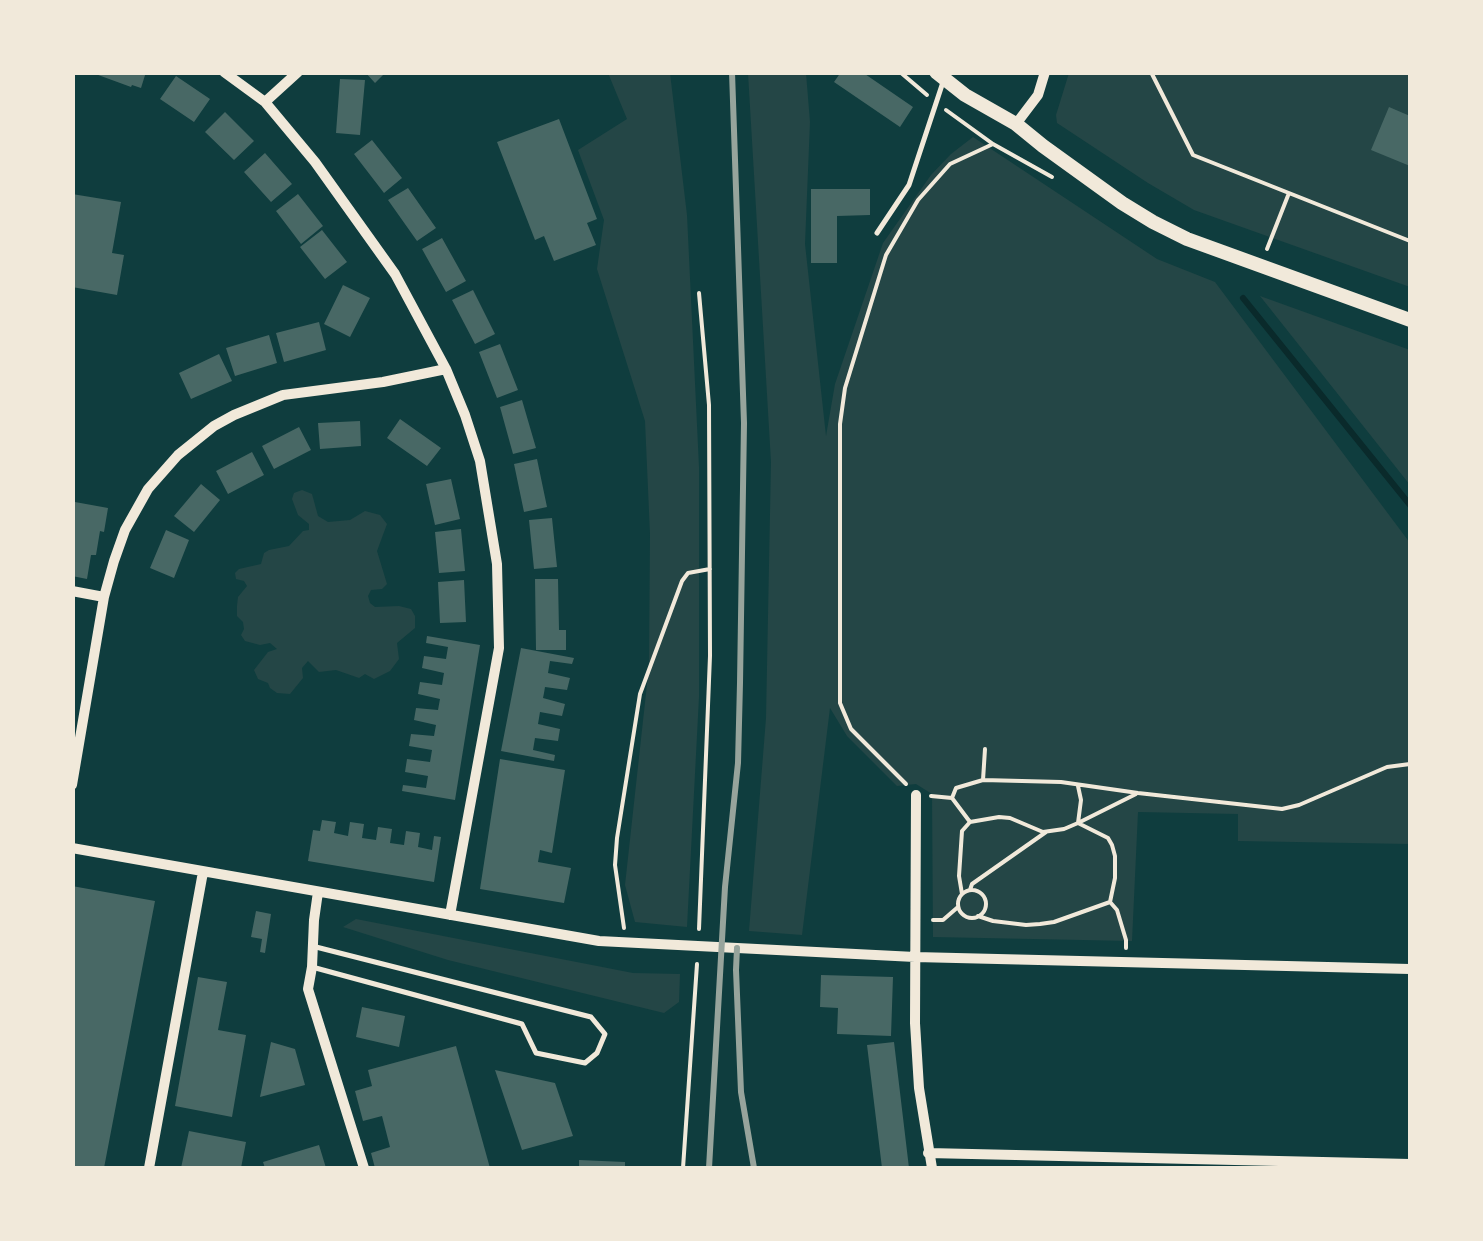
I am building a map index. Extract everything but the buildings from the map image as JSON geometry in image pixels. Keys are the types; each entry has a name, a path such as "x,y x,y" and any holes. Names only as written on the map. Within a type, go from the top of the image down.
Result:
{"street":[{"path":"224,72 264,102 365,228 446,368 480,461 496,564 499,648 450,915"},
{"path":"264,102 298,72"},
{"path":"1016,124 1038,95 1045,72"},
{"path":"940,76 1016,124 1122,203 1187,239 1410,317"},
{"path":"72,785 104,597 125,530 148,489 178,455 214,426 283,395 383,382 446,368"},
{"path":"72,591 104,597"},
{"path":"916,795 916,1056 932,1168"},
{"path":"72,848 599,941 915,958 1410,969"},
{"path":"148,1168 203,872"},
{"path":"318,892 308,989 364,1168"},
{"path":"928,1153 1410,1164"}],"lane":[{"path":"878,233 908,185 940,76"},
{"path":"312,967 522,1024 536,1053 585,1063 598,1053 605,1034 591,1018 313,947"}],"path":[{"path":"900,72 993,144 1066,182"},
{"path":"1151,72 1193,154 1410,241"},
{"path":"974,131 979,123"},
{"path":"916,795 852,729 840,703 840,424 845,388 886,255 931,183 950,164 993,144"},
{"path":"1266,255 1289,193"},
{"path":"699,293 709,406 710,569 702,885"},
{"path":"626,942 616,865 617,838 640,694 682,581 688,574 710,569"},
{"path":"982,780 985,749"},
{"path":"970,822 952,798 956,788 982,780 1061,782 1282,808 1300,805 1387,768 1410,764"},
{"path":"1078,786 1078,823"},
{"path":"970,890 972,884 1046,832 1064,829 1138,793"},
{"path":"915,920 943,920 958,907 962,894 962,832 970,822 1010,818 1046,832"},
{"path":"1078,823 1108,838 1112,845 1116,878 1110,902"},
{"path":"962,894 970,890 979,892 985,900 978,916"},
{"path":"958,907 966,916 1040,924 1110,902"},
{"path":"1110,902 1117,910 1126,940 1126,962"},
{"path":"683,1168 695,1002"}],"shaded area":[{"path":"608,73 670,73 687,215 699,467 699,697 687,927 635,922 625,885 649,666 650,534 645,421 597,269 604,220 578,150 627,119"},
{"path":"748,73 806,73 810,122 805,244 826,436 835,384 883,243 931,175 973,137 1157,259 1215,282 1410,543 1410,844 1238,841 1238,814 1138,812 1132,941 933,937 932,794 916,784 897,786 847,736 830,708 802,935 749,931 766,718 771,462"},
{"path":"1069,73 1410,73 1410,287 1194,210 1148,183 1057,123"},
{"path":"1260,296 1410,350 1410,485"},
{"path":"302,490 312,494 318,516 328,522 350,520 365,511 380,515 387,524 377,551 387,584 371,590 370,603 375,607 411,609 415,628 397,643 399,659 390,671 374,679 336,670 319,672 308,661 302,668 303,678 290,694 277,693 258,679 254,670 268,652 277,649 270,643 245,641 241,635 244,629 237,616 238,597 247,586 236,579 235,573 261,564 264,553 289,546 309,530 292,499 294,493"},
{"path":"356,919 633,973 680,974 679,1002 664,1013 448,960 343,927"}],"waterway":[{"path":"1243,298 1410,505"}],"railway":[{"path":"709,1168 725,887 738,763 740,683 744,423 732,72"},
{"path":"737,948 741,1092 754,1168"}]}
